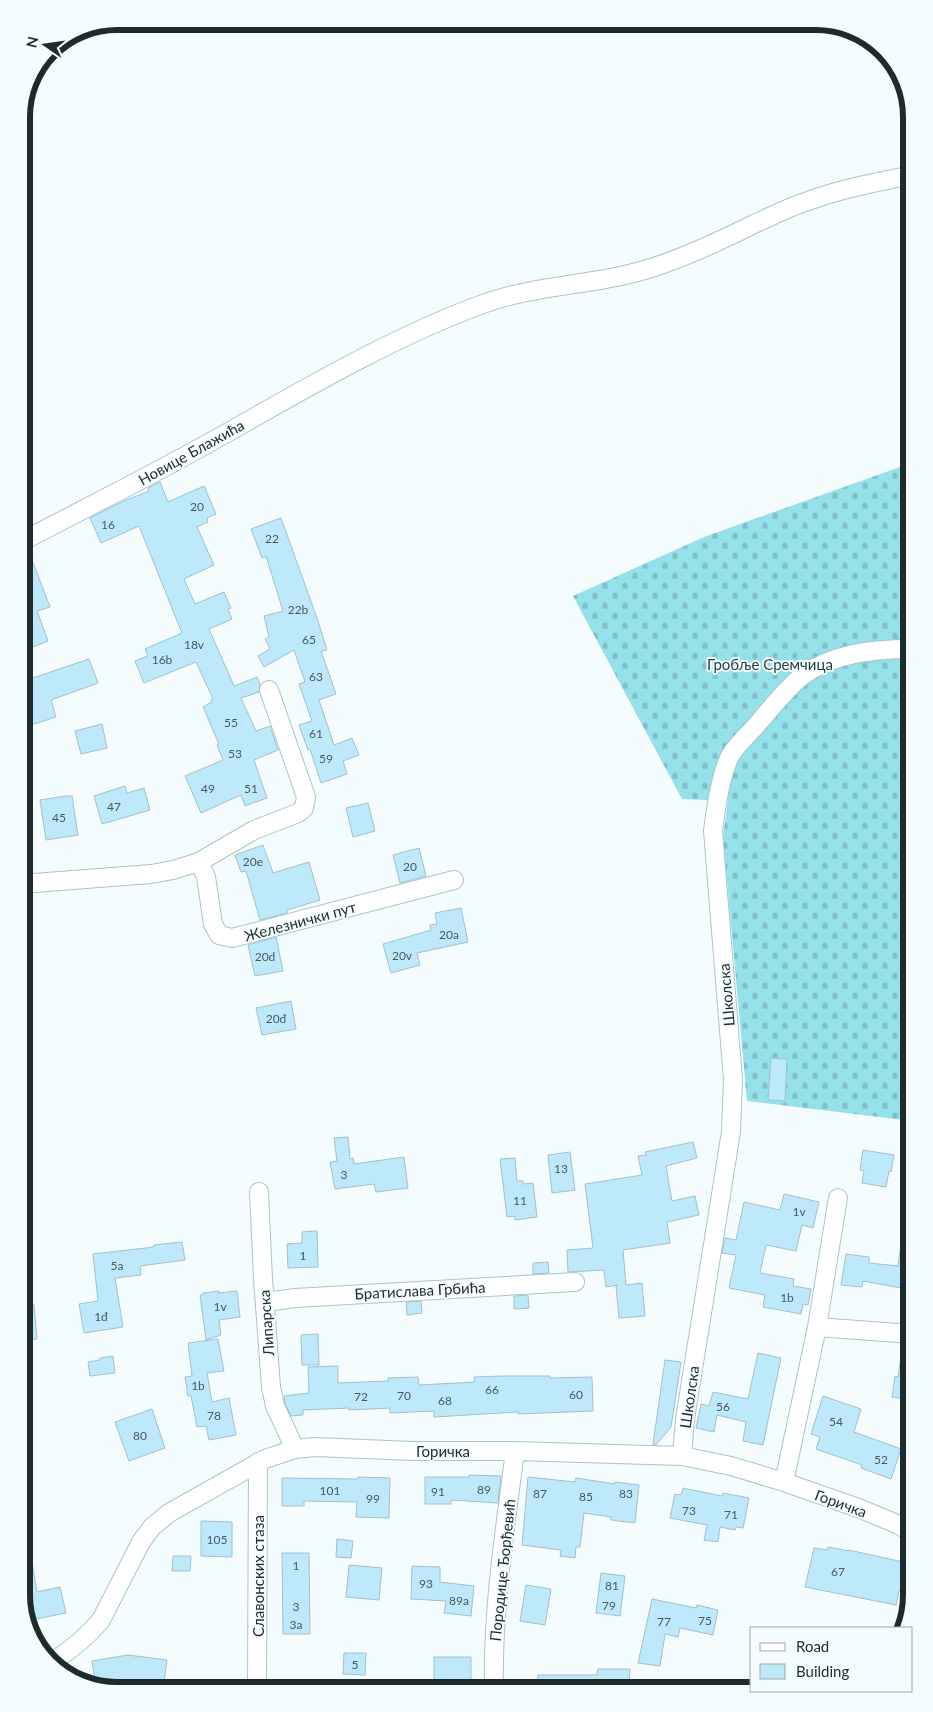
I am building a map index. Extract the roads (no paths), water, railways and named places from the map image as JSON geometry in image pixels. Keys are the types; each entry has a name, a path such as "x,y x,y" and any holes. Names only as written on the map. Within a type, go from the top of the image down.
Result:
{"street":[{"name":"Новице Блажића","path":"30,537 198,449 298,392 412,333 482,304 538,289 604,279 659,266 806,201 840,191 903,177"},
{"name":"Школска","path":"682,1456 685,1419 732,1132 733,1080 713,831 718,795 730,756 788,689 802,676 822,665 852,654 903,648"},
{"path":"30,883 151,874 199,862 254,830 298,813 304,808 306,797 268,690"},
{"name":"Железнички пут","path":"199,862 206,878 213,924 219,935 232,938 454,880"},
{"name":"Липарска","path":"259,1192 271,1387 276,1406 295,1449"},
{"path":"784,1482 817,1327 838,1198"},
{"name":"Братислава Грбића","path":"266,1302 296,1298 575,1282"},
{"path":"817,1327 903,1333"},
{"name":"Горичка","path":"58,1658 75,1647 101,1620 141,1542 152,1527 168,1513 258,1462 295,1449 315,1447 413,1451 515,1450 682,1456 731,1466 784,1482 861,1509 903,1527"},
{"name":"Породице Ђорђевић","path":"494,1682 493,1646 497,1599 515,1450"},
{"name":"Славонских стаза","path":"257,1682 258,1462"}],"park label":[{"name":"Гробље Сремчица","path":"770,664"}]}
